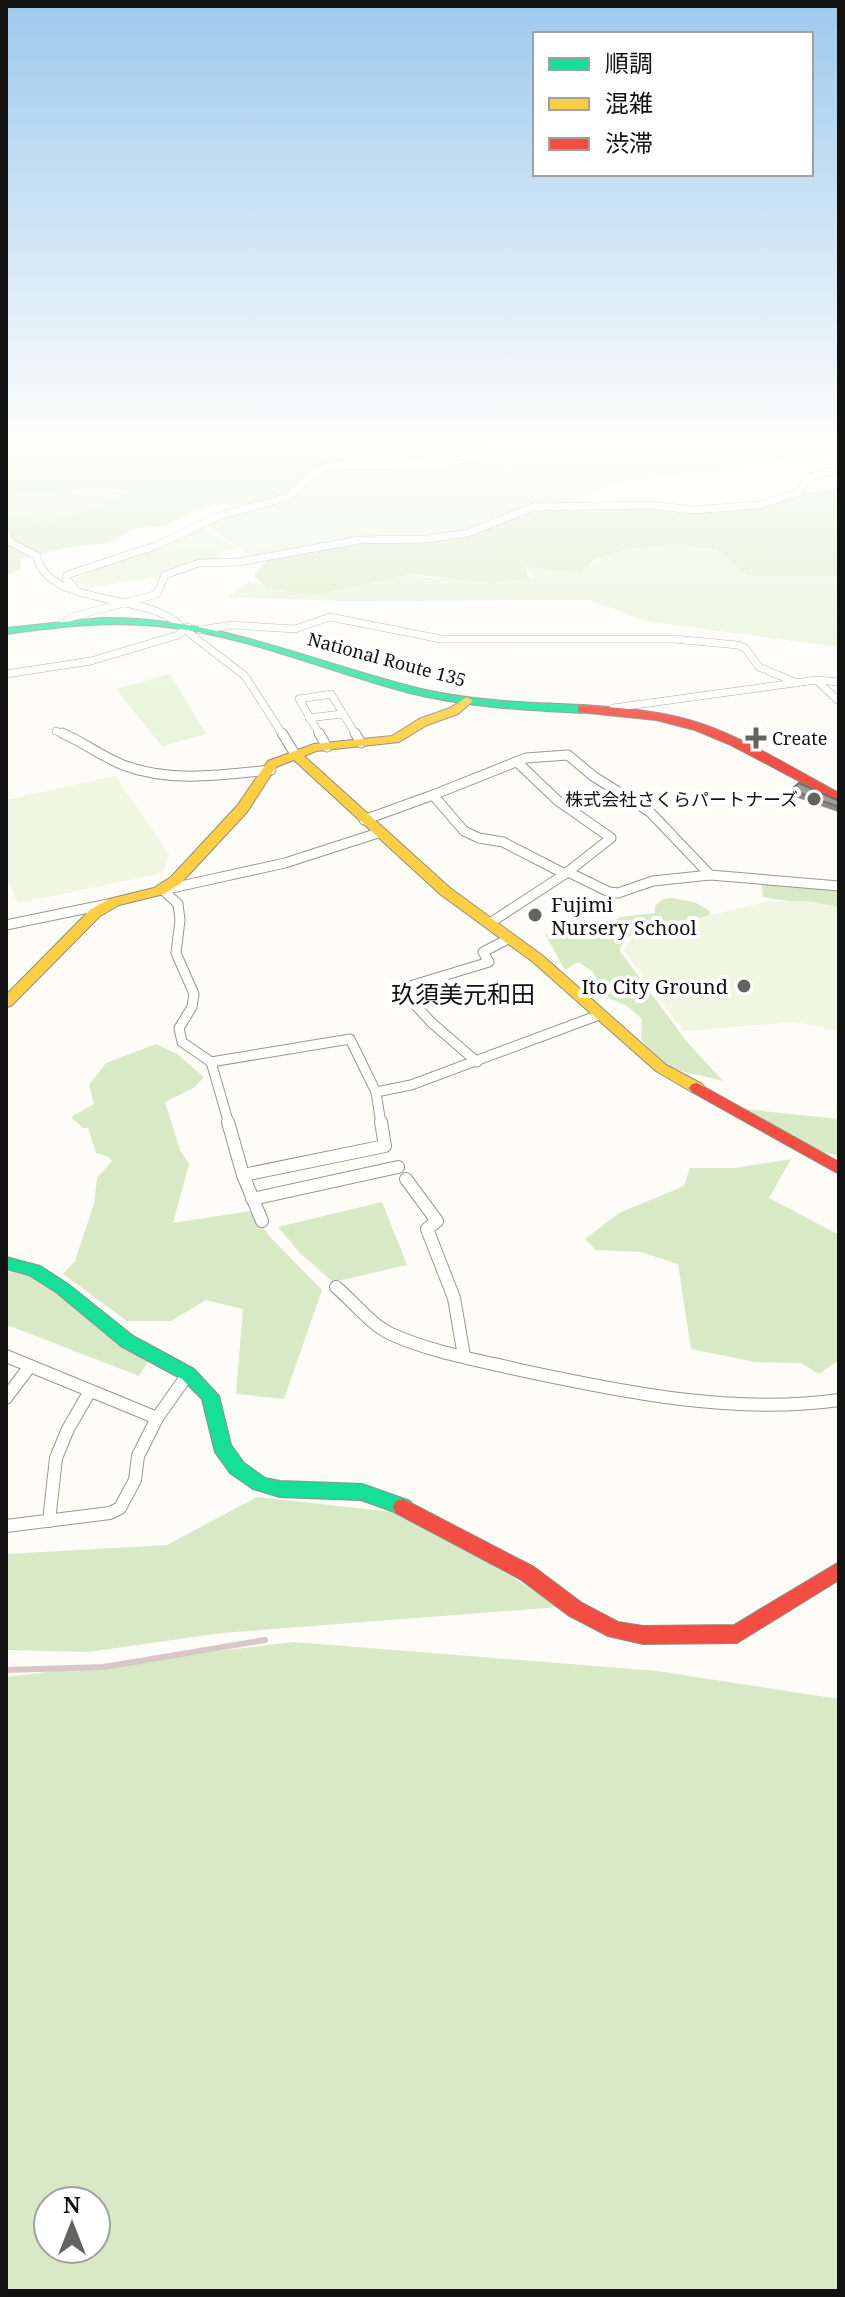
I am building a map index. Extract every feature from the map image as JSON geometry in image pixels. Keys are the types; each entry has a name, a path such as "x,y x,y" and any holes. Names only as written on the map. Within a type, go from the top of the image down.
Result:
{"main road":[{"name":"National Route 135","path":"6,631 63,623 131,622 189,627 402,687 467,701 613,708 675,720 721,735 839,798"},
{"path":"6,1003 108,904 163,890 179,878 271,770 272,764 295,754 327,747 393,741 425,721 459,710 467,701"},
{"path":"295,754 445,891 510,938 661,1068 839,1169"},
{"path":"6,1263 34,1270 62,1288 127,1341 188,1374 210,1396 222,1447 237,1468 260,1484 280,1489 362,1492 391,1500 527,1573 575,1609 615,1630 643,1635 737,1634 839,1570"}],"street":[{"path":"12,543 37,556 40,568 51,578 120,604 163,611 189,627"},
{"path":"74,587 66,579 67,575 161,543"},
{"path":"63,623 72,617 157,594 165,575 199,563 239,562 342,543"},
{"path":"6,674 91,661 178,635 189,627 220,624 286,632 315,626 330,617 441,639 673,639 738,645 745,648 759,667 797,683"},
{"path":"189,627 188,632 245,676 295,754"},
{"path":"816,680 839,701"},
{"path":"613,708 816,680 839,682"},
{"path":"327,747 299,699 331,694 361,743"},
{"path":"309,718 342,714"},
{"path":"56,731 74,737 107,758 181,779 271,770"},
{"path":"364,820 517,762 568,755 582,768 639,803 710,875"},
{"path":"490,923 567,873 611,838 557,800 517,762"},
{"path":"433,795 464,831 479,838 503,842 609,892 618,893 653,881 710,875 839,886"},
{"path":"163,890 285,863 378,833"},
{"path":"163,890 173,896 182,922 175,947 193,992 194,1004 179,1028 182,1042 211,1062 243,1175 262,1221"},
{"path":"6,925 108,904"},
{"path":"477,1062 432,1023 400,989 489,962 483,952 510,938"},
{"path":"376,1092 411,1085 599,1015"},
{"path":"211,1062 350,1039 376,1092 385,1146 243,1175"},
{"path":"252,1199 398,1167"},
{"path":"406,1179 437,1221 427,1229 454,1298 464,1356"},
{"path":"336,1287 390,1333 464,1356 568,1378 680,1396 807,1408 839,1400"},
{"path":"6,1356 157,1418"},
{"path":"6,1398 30,1366"},
{"path":"6,1526 110,1513 120,1508 135,1480 138,1456 157,1418 188,1374"},
{"path":"49,1521 56,1458 68,1429 90,1391"}],"green space":[{"path":"6,543 106,543 70,547 20,559 21,569 6,575"},
{"path":"159,543 228,543 236,548 224,551 214,561 195,564 158,582 153,577 90,588 72,580"},
{"path":"233,543 396,543 257,560"},
{"path":"348,543 839,543 839,576 747,575 716,549 681,545 632,548 594,559 582,573 526,567 528,578 492,583 412,574 313,595 267,588 254,576 267,560"},
{"path":"709,544 748,575 839,576 839,647 645,621 590,600 343,601 227,597 249,582 313,594 412,574 424,578 534,578 526,566 582,573 594,562 624,550 659,545"},
{"path":"170,674 206,734 162,746 116,689"},
{"path":"115,776 169,854 163,873 18,903 6,876 6,800"},
{"path":"761,878 839,887 839,909 763,897"},
{"path":"672,898 701,906 710,912 709,917 682,920 627,937 619,950 687,1042 723,1081 664,1067 641,1039 642,1019 627,1006 609,998 593,972 578,962 565,970 545,934 590,939 620,917 655,913 655,906 663,899"},
{"name":"Ito City Ground","path":"807,901 839,907 839,1031 795,1022 683,1031 624,950 632,938 682,922 765,902"},
{"path":"156,1044 177,1054 204,1077 193,1088 165,1102 180,1150 189,1164 173,1223 250,1211 272,1239 322,1290 284,1399 236,1394 243,1309 206,1300 171,1321 127,1321 63,1274 75,1261 94,1204 97,1178 112,1161 96,1153 88,1128 83,1128 71,1117 94,1104 89,1085 106,1063"},
{"path":"744,1109 839,1119 839,1156 815,1150"},
{"path":"791,1159 769,1198 839,1235 839,1360 819,1374 801,1363 755,1362 691,1349 678,1264 641,1252 596,1250 585,1239 619,1213 684,1186 690,1168 735,1168"},
{"path":"382,1202 407,1265 333,1282 300,1253 278,1227"},
{"path":"6,1271 38,1277 149,1359 139,1376 6,1327"},
{"path":"257,1497 393,1512 483,1558 559,1607 222,1633 88,1652 6,1650 6,1554 167,1545"},
{"path":"294,1642 657,1671 839,1699 839,2291 6,2291 6,1677"}],"building":[{"path":"799,783 839,801 839,807 791,790"}],"railway":[{"path":"6,1670 104,1667 265,1640"}],"traffic: fast":[{"path":"6,631 101,621 191,627 255,642 433,695 497,704 582,709"},
{"path":"6,1263 34,1270 62,1288 127,1341 188,1374 210,1396 222,1447 237,1468 260,1484 280,1489 362,1492 403,1507"}],"traffic: slow":[{"path":"6,1003 95,913 114,902 159,891 176,880 242,809 272,764 314,748 395,739 423,722 454,711 467,701"},
{"path":"295,754 445,891 538,959 661,1068 697,1088"}],"traffic: jam":[{"path":"582,709 656,716 699,727 753,751 839,798"},
{"path":"697,1088 839,1169"},
{"path":"403,1507 527,1573 575,1609 615,1630 643,1635 737,1634 839,1570"}],"place":[{"name":"Create","path":"756,738"},
{"name":"株式会社さくらパートナーズ","path":"814,799"},
{"name":"Fujimi Nursery School","path":"535,915"},
{"name":"Ito City Ground","path":"744,986"}],"district":[{"name":"玖須美元和田","path":"463,993"}]}
